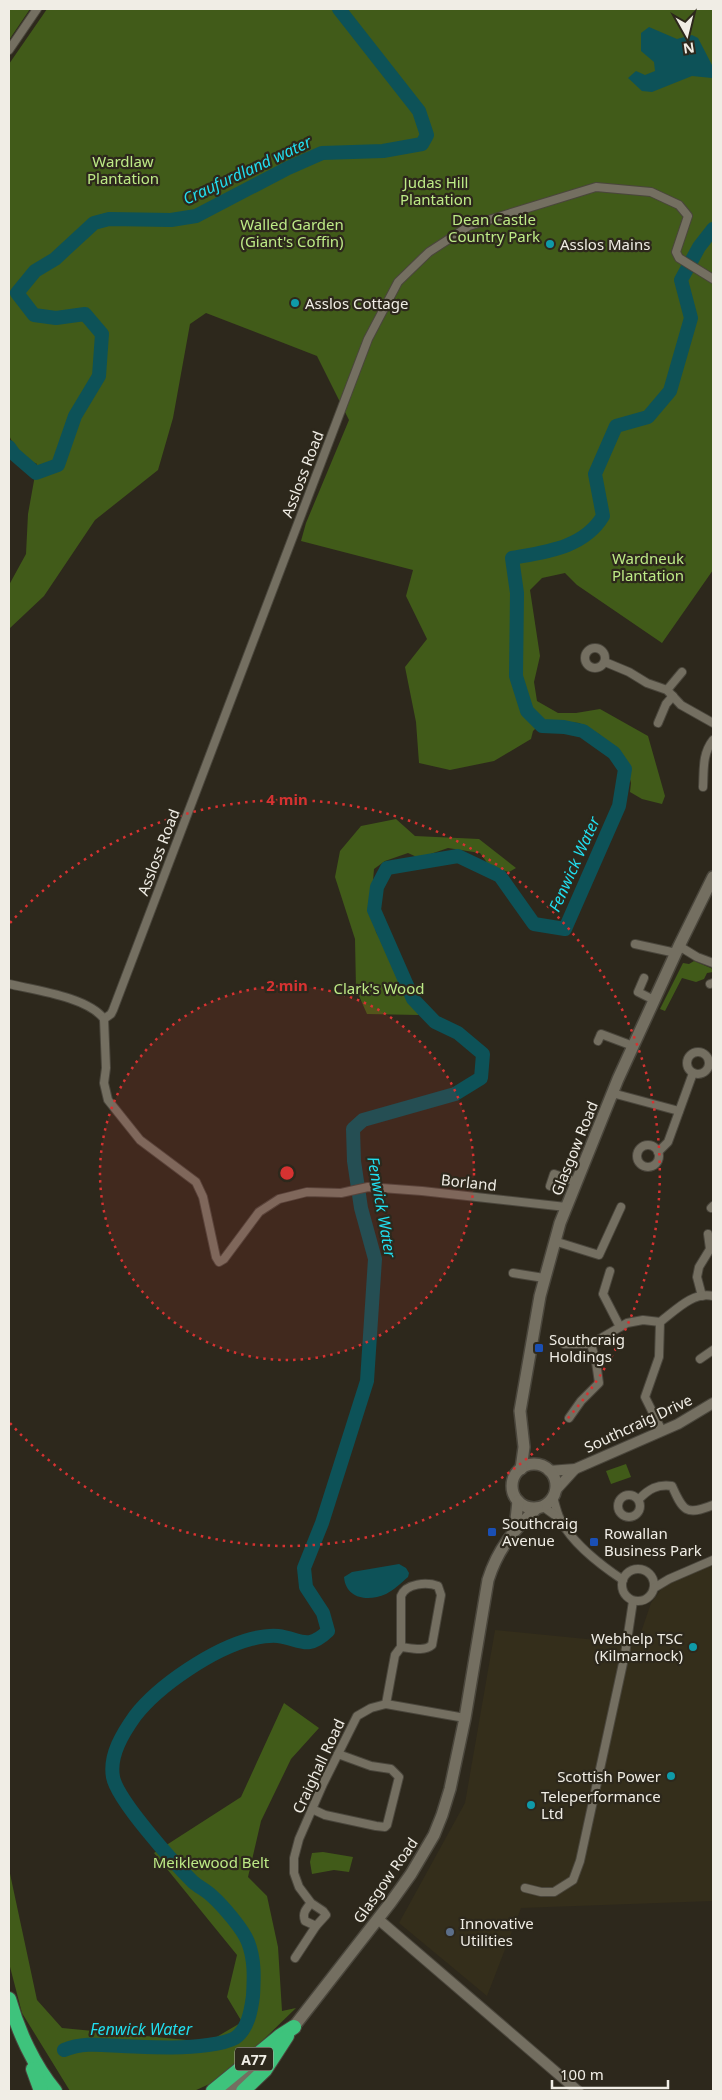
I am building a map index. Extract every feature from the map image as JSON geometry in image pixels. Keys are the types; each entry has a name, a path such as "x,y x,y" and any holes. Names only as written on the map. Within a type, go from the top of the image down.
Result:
{"highway":[{"path":"9,1999 41,2091"},
{"path":"19,2028 42,2072 55,2091"},
{"name":"A77","path":"213,2091 280,2036 291,2031"},
{"name":"A77","path":"243,2091 265,2070 291,2031"}],"main road":[{"name":"Glasgow Road","path":"521,1469 524,1447 520,1411 544,1278 554,1241 612,1093 677,950 713,877"},
{"path":"524,1447 538,1465 549,1471 555,1482 554,1494 547,1504 540,1507 523,1506 513,1493 512,1484 515,1476 521,1469 528,1465 538,1465"},
{"name":"Glasgow Road","path":"514,1529 518,1501"},
{"name":"Glasgow Road","path":"228,2091 256,2068 291,2031 411,1874 434,1835 450,1788 465,1718 488,1580 494,1560 514,1529 540,1507"}],"street":[{"path":"9,50 37,9"},
{"name":"Assloss Road","path":"104,1019 113,1010 365,347 398,282 429,252 469,226 596,187 651,192 679,205 688,216 676,252 678,258 713,279"},
{"path":"605,662 670,693 681,705 713,723"},
{"path":"658,723 670,693 682,672"},
{"path":"703,787 706,752 713,740"},
{"path":"704,770 713,770"},
{"path":"635,944 677,950 713,963"},
{"path":"644,978 638,992 654,1000"},
{"path":"9,984 69,999 90,1008 104,1019"},
{"name":"Borland","path":"104,1019 106,1068 104,1084 108,1100 140,1140 196,1182 204,1197 216,1257 220,1262 259,1212 279,1199 307,1192 341,1193 368,1187 566,1207"},
{"path":"598,1041 601,1034 633,1046"},
{"path":"658,1152 668,1142 693,1073"},
{"path":"612,1093 679,1111"},
{"path":"550,1186 554,1174 576,1182"},
{"path":"554,1241 599,1255 621,1208"},
{"path":"702,1296 697,1277 699,1267 710,1249 708,1234"},
{"path":"610,1271 603,1294 620,1327"},
{"path":"513,1274 544,1278"},
{"path":"564,1344 592,1344 627,1323 643,1320 660,1322 693,1298 713,1296"},
{"path":"660,1322 659,1357 645,1397 662,1431"},
{"path":"569,1418 581,1401 599,1383 592,1344"},
{"path":"700,1359 711,1355"},
{"name":"Southcraig Drive","path":"549,1471 575,1469 662,1431 713,1403"},
{"name":"Southcraig Drive","path":"554,1494 575,1469"},
{"path":"639,1499 649,1490 662,1484 672,1486 681,1506 689,1512 713,1505"},
{"path":"554,1494 560,1519 570,1534 607,1569 623,1580"},
{"path":"540,1507 560,1519"},
{"path":"654,1588 713,1560"},
{"path":"632,1570 644,1570 653,1579 654,1588 649,1598 633,1601 624,1594 622,1589 623,1580 632,1570"},
{"path":"402,1647 423,1649 432,1646 441,1594 438,1586 430,1584 409,1586 403,1590 401,1596 402,1647 395,1655 386,1704 465,1718"},
{"path":"525,1888 540,1892 554,1892 573,1880 580,1861 625,1654 633,1601"},
{"name":"Craighall Road","path":"316,1926 326,1915 311,1903 299,1888 294,1873 294,1858 299,1839 323,1784 357,1716 371,1708 386,1704"},
{"path":"312,1809 325,1815 376,1826 384,1827 387,1825 399,1777 396,1772 391,1768 371,1766 338,1754"},
{"path":"295,1958 316,1926 305,1921 304,1917 304,1913 311,1903"},
{"path":"378,1919 578,2091"}],"shaded area":[{"path":"713,1562 713,1901 521,1908 487,1996 399,1923 465,1803 495,1630 637,1644 651,1603 669,1579"}],"green space":[{"path":"9,9 30,9 9,40"},
{"name":"Dean Castle Country Park","path":"47,9 713,9 713,570 662,643 577,585 565,573 542,578 530,590 540,656 534,682 537,701 558,713 576,713 600,709 648,736 665,796 662,804 642,799 630,792 631,783 624,756 599,734 579,723 544,720 533,731 531,739 494,761 450,770 419,763 416,722 405,667 427,639 406,596 413,570 301,541 306,523 349,420 317,356 206,313 190,324 173,418 158,470 95,520 44,596 9,629 9,585 26,554 28,514 37,464 20,452 9,435 9,64"},
{"name":"Clark's Wood","path":"396,819 415,836 479,839 516,868 509,872 491,868 480,853 448,848 419,858 408,853 385,861 374,869 371,905 376,932 394,964 405,996 419,1015 367,1014 356,989 355,939 335,877 340,851 361,826"},
{"path":"694,961 713,969 713,972 707,973 704,979 696,982 682,978 665,1011 660,1009 683,963 689,964"},
{"path":"626,1464 631,1477 611,1484 606,1471"},
{"name":"Meiklewood Belt","path":"284,1703 319,1728 291,1759 261,1821 248,1877 267,1896 278,1947 282,2011 296,2008 225,2077 194,2091 70,2091 22,2013 9,1963 9,1869 37,2000 62,2028 208,2042 242,2022 227,1997 237,1955 154,1853 241,1797"},
{"path":"323,1852 353,1857 349,1872 334,1870 312,1874 310,1862 312,1853"}],"water":[{"path":"649,27 677,39 692,35 698,38 713,67 712,78 692,76 652,92 642,91 628,78 636,71 645,75 655,71 654,62 641,51 641,33"},
{"path":"399,1564 406,1568 409,1573 408,1577 386,1594 372,1598 359,1597 349,1590 346,1584 344,1577 352,1572"}],"waterway":[{"name":"Craufurdland water","path":"9,447 14,454 36,473 58,465 75,416 99,376 102,334 85,314 56,318 34,315 17,293 35,271 55,259 94,223 109,219 171,220 196,216 288,168 322,153 383,151 422,144 427,135 419,111 339,9"},
{"name":"Fenwick Water","path":"64,2050 71,2047 93,2045 176,2047 215,2044 235,2038 243,2030 248,2019 253,1996 254,1969 248,1942 237,1924 222,1906 210,1894 193,1882 135,1816 113,1777 112,1769 115,1753 126,1730 145,1704 172,1681 204,1660 220,1651 254,1638 275,1636 309,1642 315,1641 328,1631 323,1613 306,1587 304,1568 322,1523 367,1381 375,1259 361,1208 354,1161 353,1129 363,1120 455,1094 481,1078 483,1054 458,1033 435,1022 413,999 374,910 377,887 387,868 458,856 500,876 534,924 565,929 619,806 625,769 614,753 583,731 564,727 542,726 527,711 516,676 517,593 512,558 550,551 575,542 595,527 603,516 595,474 616,426 648,417 670,391 691,318 681,280 699,247 713,229"}],"place":[{"name":"Asslos Mains","path":"550,244"},
{"name":"Asslos Cottage","path":"295,303"},
{"name":"Southcraig Holdings","path":"539,1348"},
{"name":"Southcraig Avenue","path":"492,1532"},
{"name":"Rowallan Business Park","path":"594,1542"},
{"name":"Webhelp TSC (Kilmarnock)","path":"693,1647"},
{"name":"Scottish Power","path":"671,1776"},
{"name":"Teleperformance Ltd","path":"531,1805"},
{"name":"Innovative Utilities","path":"450,1932"}],"park label":[{"name":"Wardlaw Plantation","path":"123,170"},
{"name":"Judas Hill Plantation","path":"436,190"},
{"name":"Walled Garden (Giant's Coffin)","path":"292,232"},
{"name":"Wardneuk Plantation","path":"648,566"}]}
